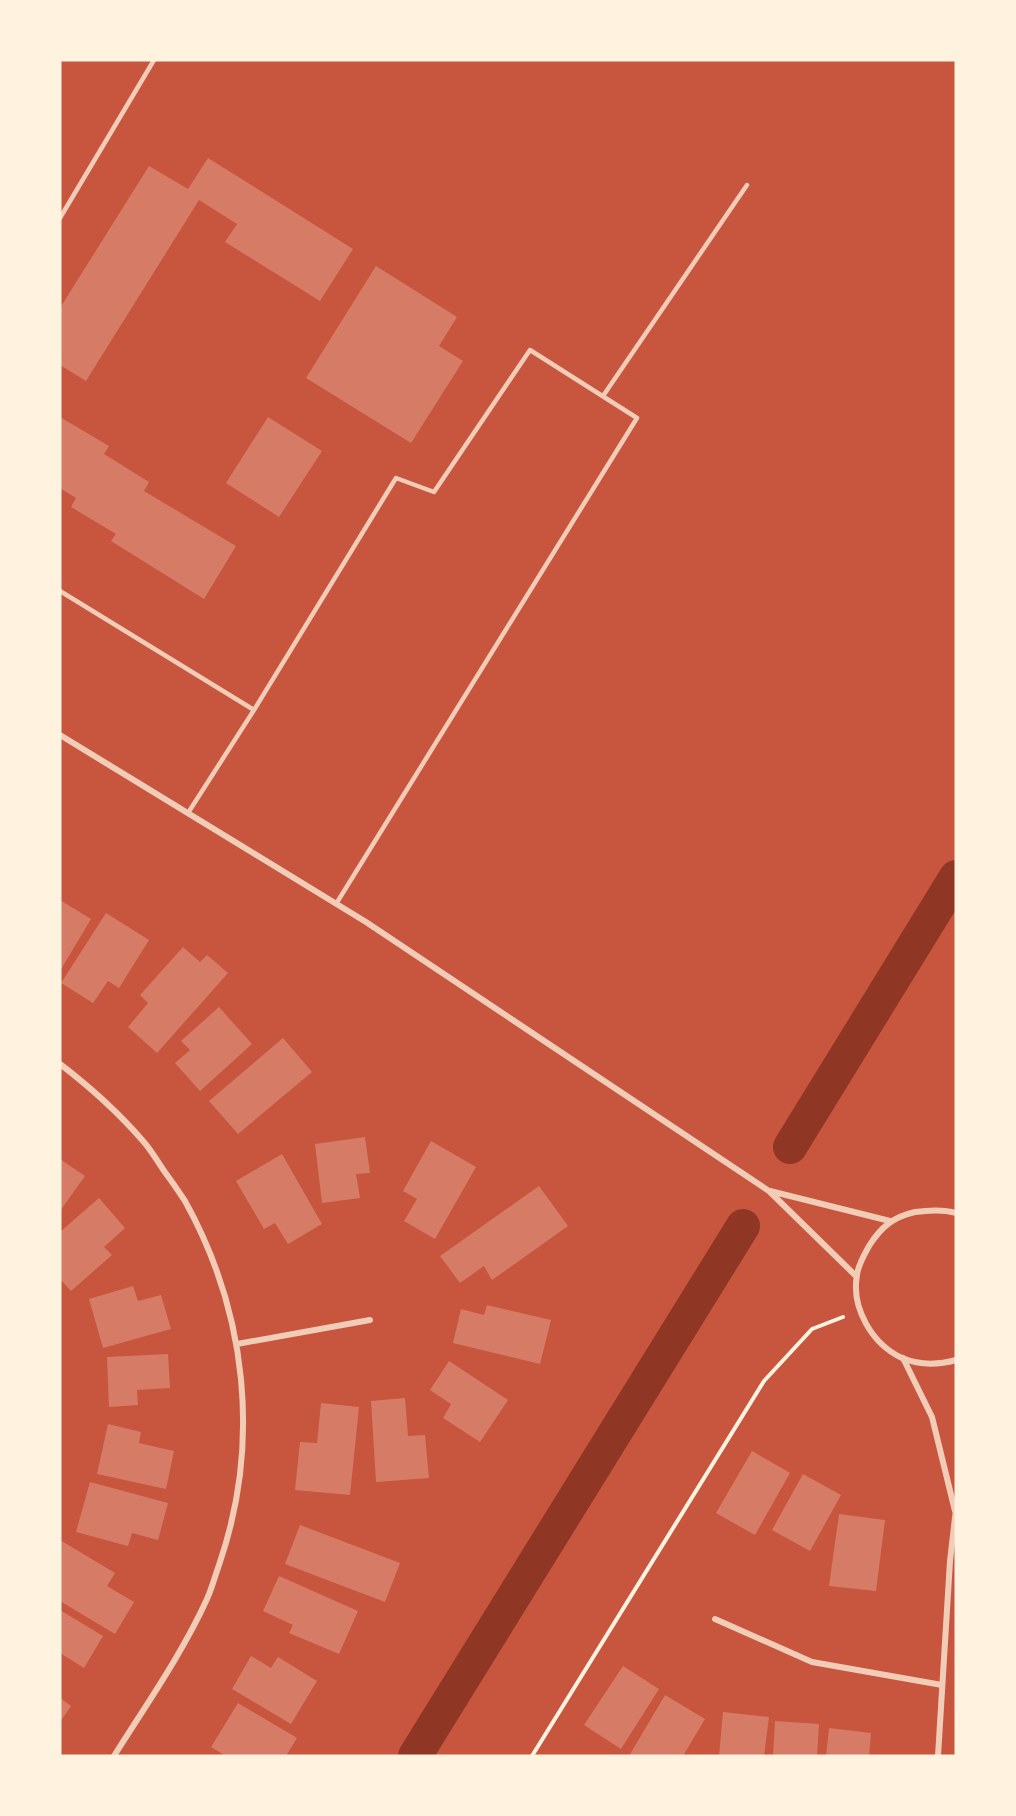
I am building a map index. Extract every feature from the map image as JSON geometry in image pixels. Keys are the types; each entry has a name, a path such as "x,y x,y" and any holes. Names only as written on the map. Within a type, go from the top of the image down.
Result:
{"street":[{"path":"60,735 336,904 769,1191 856,1276"},
{"path":"60,1064 96,1092 144,1143 183,1199 205,1240 228,1305 237,1344 243,1396 242,1465 230,1533 207,1598 191,1629 114,1756"},
{"path":"769,1191 890,1221"},
{"path":"956,1214 950,1211 929,1210 908,1214 890,1221 874,1239 863,1257 856,1276 857,1297 862,1316 872,1334 886,1348 903,1358 922,1364 942,1364 956,1360"},
{"path":"237,1344 370,1320"},
{"path":"903,1358 932,1418 956,1510 950,1561 938,1756"},
{"path":"716,1619 812,1662 942,1685"}],"lane":[{"path":"60,218 154,60"},
{"path":"603,396 747,184"},
{"path":"188,813 254,711 396,478 434,492 530,350 637,418 336,904"},
{"path":"60,591 254,711"}],"path":[{"path":"532,1756 764,1381 812,1329 861,1311"}],"building":[{"path":"208,158 353,249 320,301 225,242 237,224 199,200 86,381 60,365 60,308 149,166 188,189"},
{"path":"376,266 457,317 439,346 463,361 411,443 306,378"},
{"path":"60,417 109,446 104,454 149,482 144,491 236,546 204,599 111,541 116,534 71,507 76,498 60,488"},
{"path":"268,417 322,451 279,517 226,483"},
{"path":"60,900 91,919 60,971"},
{"path":"106,913 149,940 119,988 108,981 93,1003 61,983"},
{"path":"183,947 200,962 207,955 228,973 157,1053 128,1027 148,1003 140,995"},
{"path":"219,1007 252,1044 200,1091 175,1063 190,1050 181,1041"},
{"path":"283,1038 312,1072 238,1134 209,1101"},
{"path":"365,1137 370,1173 356,1174 360,1198 322,1203 315,1144"},
{"path":"431,1141 476,1167 435,1239 404,1221 417,1199 403,1191"},
{"path":"282,1154 322,1224 288,1244 275,1223 264,1229 236,1181"},
{"path":"60,1159 85,1176 60,1211"},
{"path":"539,1186 568,1226 492,1280 484,1266 460,1283 440,1256"},
{"path":"99,1198 125,1228 104,1247 112,1255 71,1291 60,1279 60,1232"},
{"path":"133,1286 138,1301 161,1295 171,1329 103,1348 89,1299"},
{"path":"487,1305 551,1320 540,1364 453,1343 461,1309 484,1315"},
{"path":"168,1354 170,1388 137,1390 138,1405 109,1407 107,1357"},
{"path":"449,1361 508,1400 480,1442 443,1418 451,1404 430,1390"},
{"path":"405,1398 408,1436 425,1435 429,1478 376,1482 371,1401"},
{"path":"321,1403 359,1407 350,1495 295,1490 300,1442 317,1443"},
{"path":"108,1424 141,1432 139,1443 174,1451 166,1489 97,1474"},
{"path":"752,1451 790,1473 755,1535 716,1513"},
{"path":"803,1474 841,1495 810,1551 772,1530"},
{"path":"90,1482 168,1503 158,1540 132,1533 128,1546 76,1532"},
{"path":"839,1514 885,1520 876,1591 829,1586"},
{"path":"300,1525 400,1563 385,1602 285,1564"},
{"path":"60,1540 115,1573 107,1586 134,1602 115,1634 60,1601"},
{"path":"279,1576 358,1611 339,1654 289,1633 293,1625 263,1611"},
{"path":"60,1610 103,1636 84,1668 60,1653"},
{"path":"251,1656 271,1668 278,1657 317,1681 291,1724 232,1689"},
{"path":"623,1666 659,1689 621,1749 584,1725"},
{"path":"665,1695 705,1719 683,1756 629,1756"},
{"path":"60,1698 71,1706 60,1722"},
{"path":"238,1703 297,1738 286,1756 226,1756 211,1747"},
{"path":"723,1712 769,1717 764,1756 719,1756"},
{"path":"775,1721 819,1724 817,1756 773,1756"},
{"path":"829,1728 871,1733 869,1756 826,1756"}],"waterway":[{"path":"790,1147 956,877"},
{"path":"415,1756 743,1226"}]}
